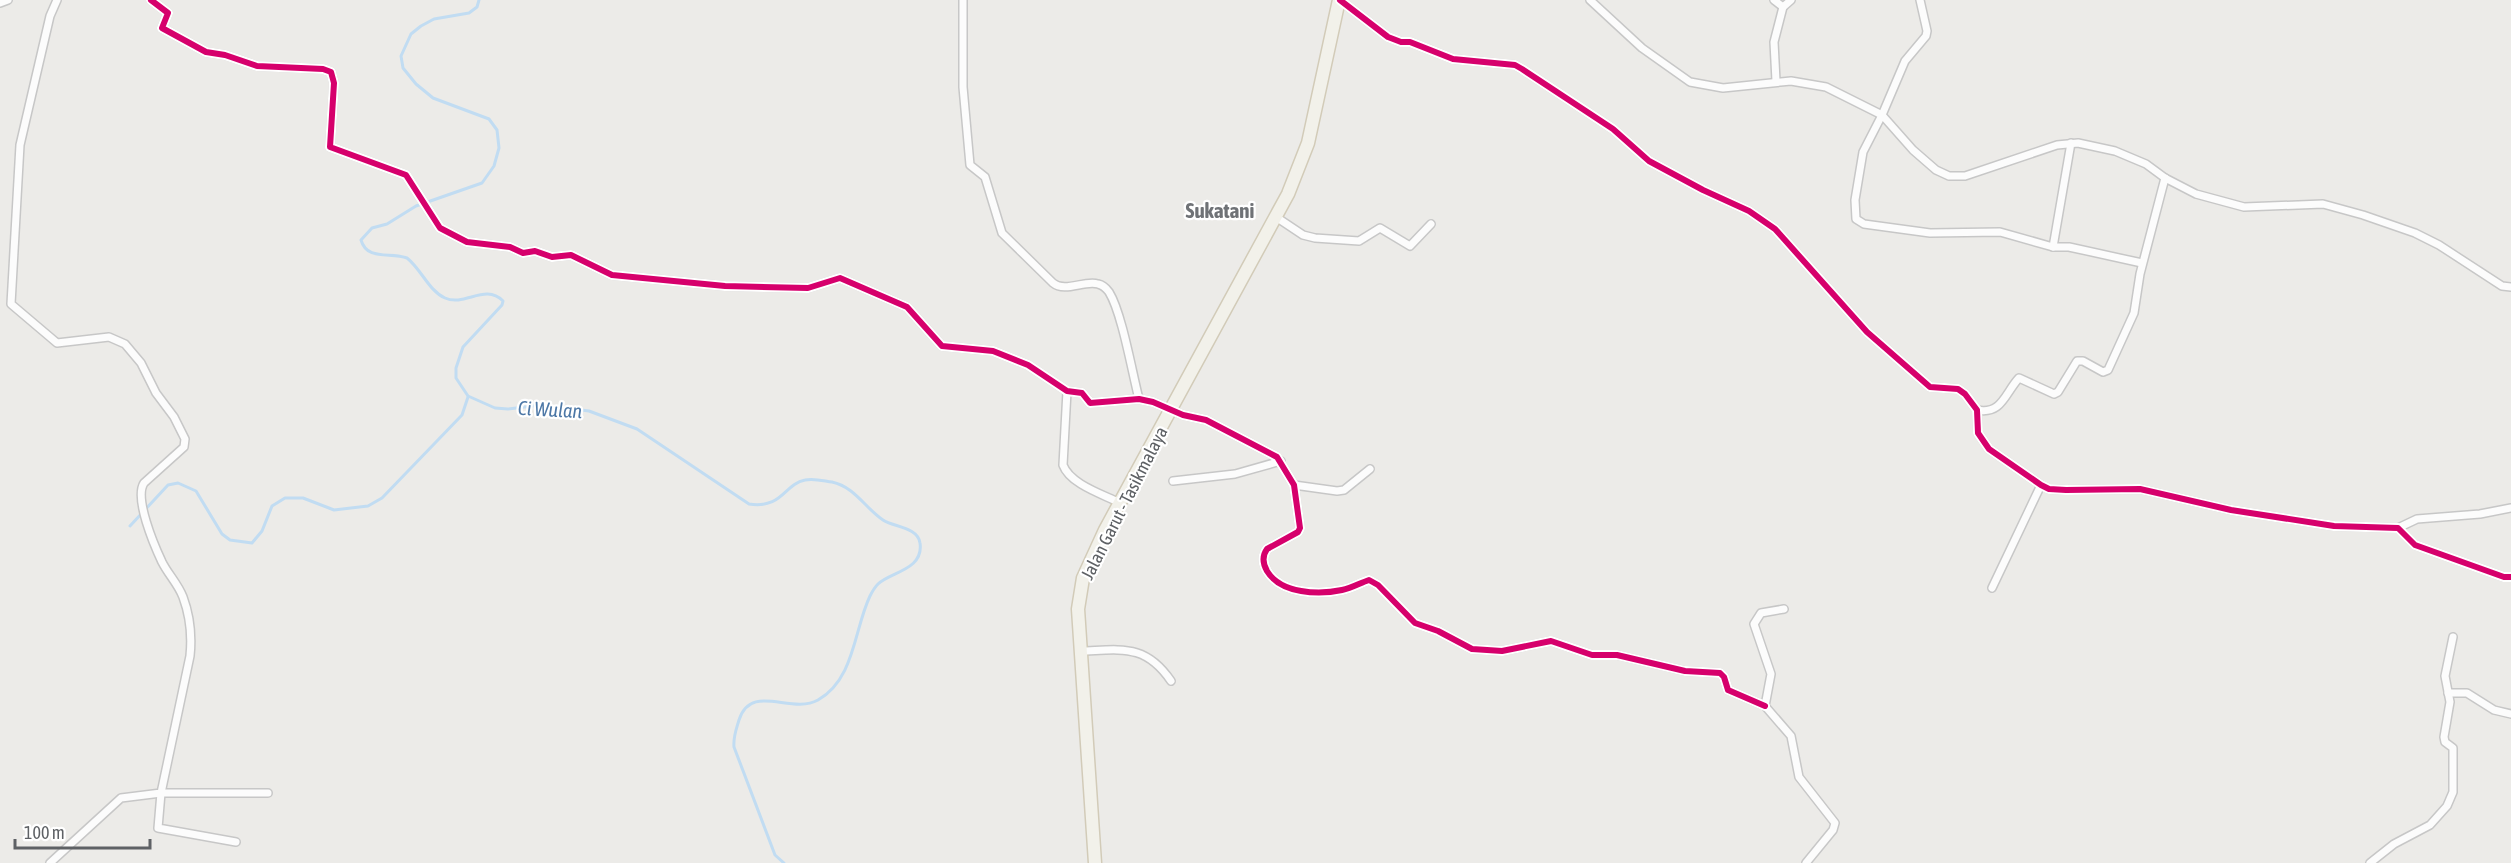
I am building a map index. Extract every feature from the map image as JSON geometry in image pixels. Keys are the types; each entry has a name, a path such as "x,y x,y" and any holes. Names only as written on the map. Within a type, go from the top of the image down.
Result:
{"main road":[{"name":"Jalan Garut - Tasikmalaya","path":"1095,863 1080,651 1078,609 1080,590 1092,556 1120,502 1288,194 1308,143 1340,0"}],"street":[{"path":"0,3 8,0"},
{"path":"57,0 50,16 20,145 10,304 57,343 113,338 125,344 141,363 156,393 174,417 185,442 182,449 142,486 140,491 145,516 162,561 184,598 191,636 190,656 161,793 158,828 236,842"},
{"path":"152,0 168,14 162,28 206,52 260,67 324,69 331,72 334,82 330,147 406,176 445,232 467,242 510,247 523,253 536,251 552,257 571,255 612,275 766,289 808,288 840,278 907,307 940,345 993,351 1028,365 1067,391 1082,393 1093,404 1139,399 1172,409 1212,423 1281,461 1294,485 1299,531 1274,544 1264,553 1267,571 1286,587 1295,590 1337,591 1369,580 1378,585 1415,623 1472,650 1502,651 1551,641 1592,655 1617,655 1684,671 1720,673 1724,677 1728,690 1765,706 1791,736 1799,777 1835,823 1833,830 1806,863"},
{"path":"963,0 963,87 970,165 985,177 1002,233 1053,283 1060,287 1095,283 1103,285 1108,291 1120,324 1139,399"},
{"path":"1340,0 1388,37 1401,42 1410,42 1453,59 1515,65 1613,129 1649,161 1749,211 1775,229 1876,340 1930,387 1958,389 1965,394 1977,410 1978,433 1982,441 1989,449 2041,486 2066,490 2139,489 2231,510 2334,526 2398,528 2417,519 2511,508"},
{"path":"1590,0 1642,48 1690,82 1723,88 1776,81 1826,87 1882,115 1921,157 1936,170 1949,176 1965,176 2057,145 2071,143 2115,151 2146,164 2165,178 2196,194 2244,207 2323,204 2363,215 2415,233 2439,245 2502,286 2511,287"},
{"path":"1774,0 1783,7"},
{"path":"1776,81 1775,30 1783,7 1791,0"},
{"path":"1920,0 1927,31 1926,36 1905,61 1863,152 1855,200 1856,219 1864,224 1920,233 2000,232 2054,246 2070,247 2142,263"},
{"path":"2054,246 2071,143"},
{"path":"1977,410 1989,412 1993,410 2003,401 2019,378 2054,394 2058,392 2077,361 2083,361 2106,372 2134,313 2142,263 2165,178"},
{"path":"1276,217 1308,237 1354,241 1380,228 1410,246 1431,224"},
{"path":"1067,391 1063,465 1066,472 1079,482 1120,502"},
{"path":"1173,481 1235,474 1281,461"},
{"path":"1294,485 1344,490 1370,469"},
{"path":"1992,588 2041,486"},
{"path":"2398,528 2415,545 2504,577 2511,577"},
{"path":"1765,706 1771,674 1754,624 1761,613 1784,609"},
{"path":"2370,863 2394,844 2430,825 2451,799 2453,748 2444,740 2449,719 2445,676 2453,637"},
{"path":"1080,651 1138,652 1157,663 1171,681"},
{"path":"2448,693 2467,693 2496,711 2511,714"},
{"path":"50,863 121,798 161,793 268,793"}],"waterway":[{"name":"Ci Wulan","path":"479,0 477,7 469,13 434,19 421,26 411,34 401,56 403,68 416,84 433,98 489,119 497,130 499,148 494,166 482,183 416,206 387,224 372,228 361,240 368,251 380,255 407,258 434,290 445,298 460,300 489,294 503,301 502,305 463,347 456,368 456,378 468,396 495,408 508,409 541,405 589,411 637,429 749,504 769,503 798,482 805,480 832,482 847,488 883,520 915,534 920,543 920,552 912,565 883,580 872,593 846,667 830,691 818,700 807,704 773,701 753,703 745,709 739,720 734,737 734,747 775,855 784,863"},
{"path":"130,526 168,485 178,483 196,491 222,534 230,540 252,543 262,531 272,506 285,498 303,498 334,510 368,506 382,498 462,415 468,397"}],"cycle path":[{"path":"151,0 168,13 162,28 206,52 225,55 257,66 323,69 331,72 334,83 330,147 406,175 440,228 467,242 510,247 523,253 535,251 552,257 571,255 612,275 725,286 808,288 840,278 907,307 942,346 993,351 1028,365 1067,391 1082,393 1090,403 1139,399 1153,402 1183,415 1206,420 1277,457 1294,485 1300,528 1298,532 1267,549 1264,554 1267,571 1281,584 1301,591 1333,592 1369,580 1378,585 1415,623 1438,631 1472,649 1502,651 1551,641 1592,655 1617,655 1685,671 1720,673 1724,677 1728,690 1765,706"},
{"path":"1340,0 1388,37 1401,42 1410,42 1453,59 1515,65 1613,129 1649,161 1749,211 1775,229 1867,332 1930,387 1958,389 1965,394 1977,410 1978,433 1989,449 2049,489 2140,489 2231,510 2334,526 2398,528 2415,545 2504,577 2511,577"}],"district":[{"name":"Sukatani","path":"1220,210"}]}
